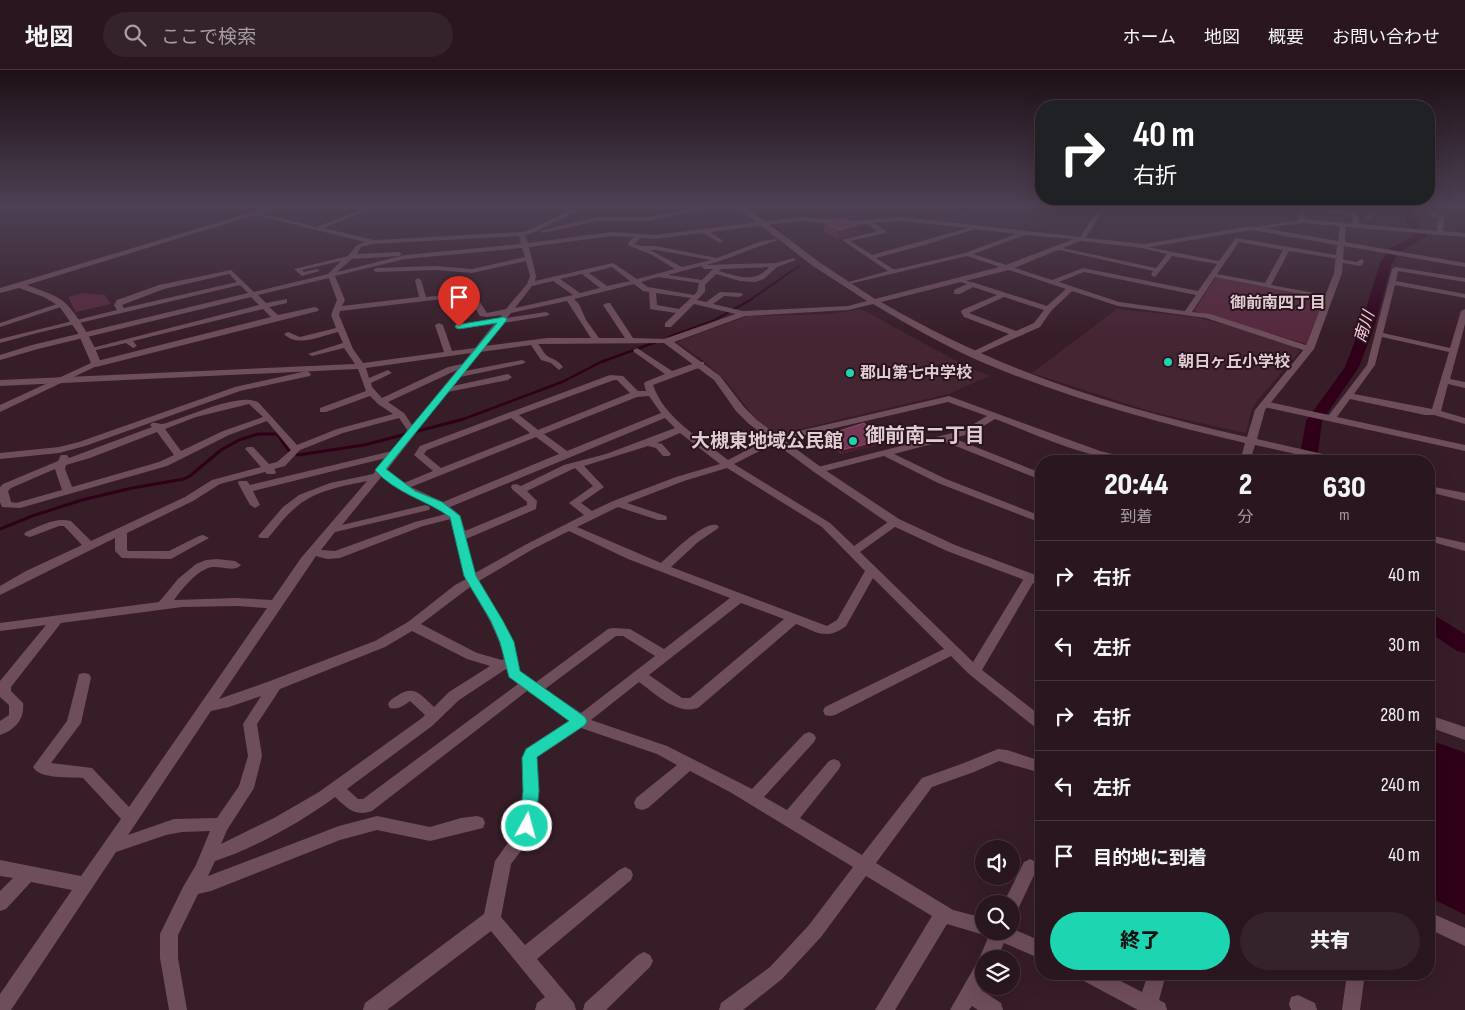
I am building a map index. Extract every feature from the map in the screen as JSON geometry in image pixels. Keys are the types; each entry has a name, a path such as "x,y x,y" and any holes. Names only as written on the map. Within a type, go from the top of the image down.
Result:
{"street":[{"path":"0,291 139,249"},
{"path":"332,277 338,267 352,257 357,249"},
{"path":"0,1010 274,604 313,551 504,319 530,284 533,276 526,249"},
{"path":"488,256 541,249"},
{"path":"643,249 680,269"},
{"path":"659,249 717,266 746,281 756,281 775,265"},
{"path":"668,324 701,292 700,286 717,266 755,249"},
{"path":"787,249 809,266 871,302"},
{"path":"795,249 923,336 978,364 1018,380 1122,415 1300,455"},
{"path":"859,249 892,270 897,271"},
{"path":"871,257 904,249"},
{"path":"851,283 981,249"},
{"path":"1152,249 1221,263"},
{"path":"1188,313 1231,249"},
{"path":"1267,286 1287,249"},
{"path":"1291,249 1360,264 1361,261"},
{"path":"1247,455 1260,410 1309,349 1338,273 1341,249"},
{"path":"1371,249 1465,265"},
{"path":"0,358 35,346 332,277 412,256 464,250 526,252"},
{"path":"530,284 613,265 635,281 652,290 694,299 707,305 744,314 831,310 871,302 1006,268 1058,250 1158,270"},
{"path":"332,277 389,269 436,268 472,271 526,252"},
{"path":"338,267 302,274 297,269 352,257 398,254 409,254 412,256"},
{"path":"967,254 1124,306 1188,313 1218,319 1309,349"},
{"path":"1147,283 1169,255 1176,254"},
{"path":"337,309 468,294 471,295 483,314 579,296 689,267 775,265 793,260"},
{"path":"1330,419 1371,365 1397,268 1465,280"},
{"path":"1051,283 1083,270 1200,294"},
{"path":"122,311 118,305 120,302 162,287 231,272 276,318"},
{"path":"584,272 606,289"},
{"path":"656,275 704,282"},
{"path":"1213,275 1328,298"},
{"path":"332,277 341,300 335,316 363,370 367,387 381,402 401,415 411,433"},
{"path":"555,279 579,296"},
{"path":"418,280 423,298"},
{"path":"960,280 1048,309"},
{"path":"1392,282 1465,296"},
{"path":"0,341 240,283"},
{"path":"957,292 973,284"},
{"path":"20,285 63,305 92,349 96,364"},
{"path":"977,353 1037,325 1048,309 1070,289"},
{"path":"652,290 653,307 682,312"},
{"path":"707,305 724,294 739,295"},
{"path":"1002,295 965,312 967,315 1016,334"},
{"path":"569,298 575,304 582,320 596,339"},
{"path":"92,349 284,301"},
{"path":"161,302 193,340"},
{"path":"382,303 386,313"},
{"path":"0,325 63,305"},
{"path":"607,305 630,340"},
{"path":"0,409 96,364 315,309"},
{"path":"1435,412 1463,324 1465,311"},
{"path":"459,327 546,314"},
{"path":"0,383 360,366 553,340 667,341 744,314"},
{"path":"439,325 449,354"},
{"path":"288,334 295,339 300,339 342,328"},
{"path":"1379,334 1454,351"},
{"path":"128,340 138,354"},
{"path":"667,341 701,364 717,378 740,409 753,422 818,470 896,522 951,548 1035,580"},
{"path":"533,342 544,358 554,361 558,368"},
{"path":"312,354 348,344"},
{"path":"0,350 10,355"},
{"path":"637,350 671,374"},
{"path":"458,375 522,362"},
{"path":"701,364 649,383 648,386 651,393 666,414 681,429 727,464 826,525 974,671 1035,719"},
{"path":"381,402 451,369 465,366"},
{"path":"0,456 67,448 238,389 333,367"},
{"path":"608,368 636,394"},
{"path":"366,382 388,372"},
{"path":"445,390 508,377"},
{"path":"440,472 419,455 423,448 605,380 618,378"},
{"path":"1446,380 1465,385"},
{"path":"324,410 372,392"},
{"path":"403,487 636,394 651,393"},
{"path":"1349,396 1435,412 1465,421"},
{"path":"206,707 229,702 380,644 412,625 451,594 529,547 618,503 680,478 727,464 776,440 947,399 955,400 994,416 1105,455"},
{"path":"268,418 233,430 180,457 152,468 8,506 6,504 3,492 9,484 198,414 245,402 252,402 268,418 295,449"},
{"path":"1264,404 1465,448"},
{"path":"442,506 666,414"},
{"path":"0,591 89,545 189,499 213,483 284,462 294,453 295,449 340,431 401,415"},
{"path":"512,415 565,454"},
{"path":"818,470 971,431 994,416"},
{"path":"150,420 161,429 180,457"},
{"path":"520,491 553,473 576,464 603,458 648,443 681,429"},
{"path":"944,438 1035,475"},
{"path":"648,443 659,446 666,454"},
{"path":"67,448 60,469 68,491"},
{"path":"250,450 269,468 279,481"},
{"path":"883,452 942,481 1035,518"},
{"path":"248,489 394,453"},
{"path":"576,464 599,486 574,503 592,516"},
{"path":"264,536 294,503 302,497 378,473 412,493 442,506 454,515 470,576 503,634 506,664"},
{"path":"236,477 248,489 255,505"},
{"path":"461,537 532,507 533,502 507,479"},
{"path":"1435,483 1465,490"},
{"path":"1435,490 1465,497"},
{"path":"618,503 662,518"},
{"path":"332,529 425,508"},
{"path":"313,551 336,556 419,524 454,515"},
{"path":"854,551 896,522"},
{"path":"30,534 57,523 67,523 89,545"},
{"path":"568,527 663,568 827,631 835,628 847,614 872,569"},
{"path":"663,568 694,540 713,527"},
{"path":"121,530 121,551 126,555 170,555 203,538"},
{"path":"1435,540 1465,547"},
{"path":"162,606 186,578 202,565 235,565"},
{"path":"974,671 1035,581"},
{"path":"372,1010 492,919 503,861 521,838 529,821 531,754 580,721 663,654 739,598"},
{"path":"0,627 162,606 238,602 274,604"},
{"path":"639,675 679,703 693,704 794,619"},
{"path":"0,729 16,717 18,712 16,703 4,693 4,686 56,621"},
{"path":"412,625 472,656 506,664 531,687 580,721 594,728 662,750 690,763 789,819 944,913 975,924"},
{"path":"336,788 355,806 366,806 531,687 613,632 625,632 663,654"},
{"path":"830,712 953,650"},
{"path":"209,855 229,849 280,824 336,788 382,756 434,715 454,696 506,664"},
{"path":"84,678 74,723 40,767 43,769 87,772 124,813 131,816"},
{"path":"178,1010 170,958 169,934 209,855 221,825 246,788 255,756 250,724 275,685"},
{"path":"395,704 408,695 413,696 434,715"},
{"path":"1435,723 1465,734"},
{"path":"753,798 809,738"},
{"path":"728,1010 776,973 815,930 927,782 965,770 998,755 1035,765"},
{"path":"642,803 690,763"},
{"path":"789,819 834,765"},
{"path":"193,887 211,883 339,833 377,824 430,834 461,824 477,823"},
{"path":"111,846 127,844 163,828 187,825 221,825"},
{"path":"1016,895 1030,867"},
{"path":"0,868 85,885"},
{"path":"0,903 28,874"},
{"path":"524,958 625,875"},
{"path":"884,1010 944,913"},
{"path":"492,919 524,958 556,1006"},
{"path":"1435,923 1465,937"},
{"path":"1019,940 1035,947"},
{"path":"592,1010 644,962"},
{"path":"1100,980 1153,1007 1156,980"},
{"path":"1351,1010 1355,980"},
{"path":"959,1010 975,982"},
{"path":"969,993 994,1010"}],"shaded area":[{"path":"1216,277 1324,299 1306,344 1194,311"},
{"path":"82,293 105,295 111,304 76,312 68,297"},
{"name":"郡山第七中学校","path":"861,309 962,364 990,376 948,394 779,434 774,433 756,419 725,380 700,358 676,342 748,316 829,314"},
{"name":"朝日ヶ丘小学校","path":"1117,309 1195,317 1234,327 1292,346 1300,351 1256,402 1252,409 1246,432 1152,412 1032,373"},
{"path":"1435,742 1465,754 1465,915 1435,900"}],"building":[{"name":"大槻東地域公民館","path":"864,423 883,440 841,450 826,435"}],"waterway":[{"name":"南川","path":"1309,455 1314,421 1352,367 1368,325 1386,263 1397,249"},
{"path":"750,300 799,266"},
{"path":"669,337 713,321 752,299"},
{"path":"463,419 562,382 601,362 656,342"},
{"path":"0,529 32,516 82,500 132,488 184,479 221,450 239,440 258,434 277,434 289,451 298,455 364,445 463,419"},
{"name":"南川","path":"1435,626 1465,645"}],"place":[{"name":"朝日ヶ丘小学校","path":"1168,362"},
{"name":"郡山第七中学校","path":"850,373"},
{"name":"大槻東地域公民館","path":"853,441"}],"district":[{"name":"御前南四丁目","path":"1278,303"},
{"name":"御前南二丁目","path":"925,436"}],"route":[{"path":"459,327 504,319 380,470 412,493 439,504 455,516 470,576 497,621 507,642 512,670 527,684 580,721 532,752 529,758 531,791 527,826"}]}
